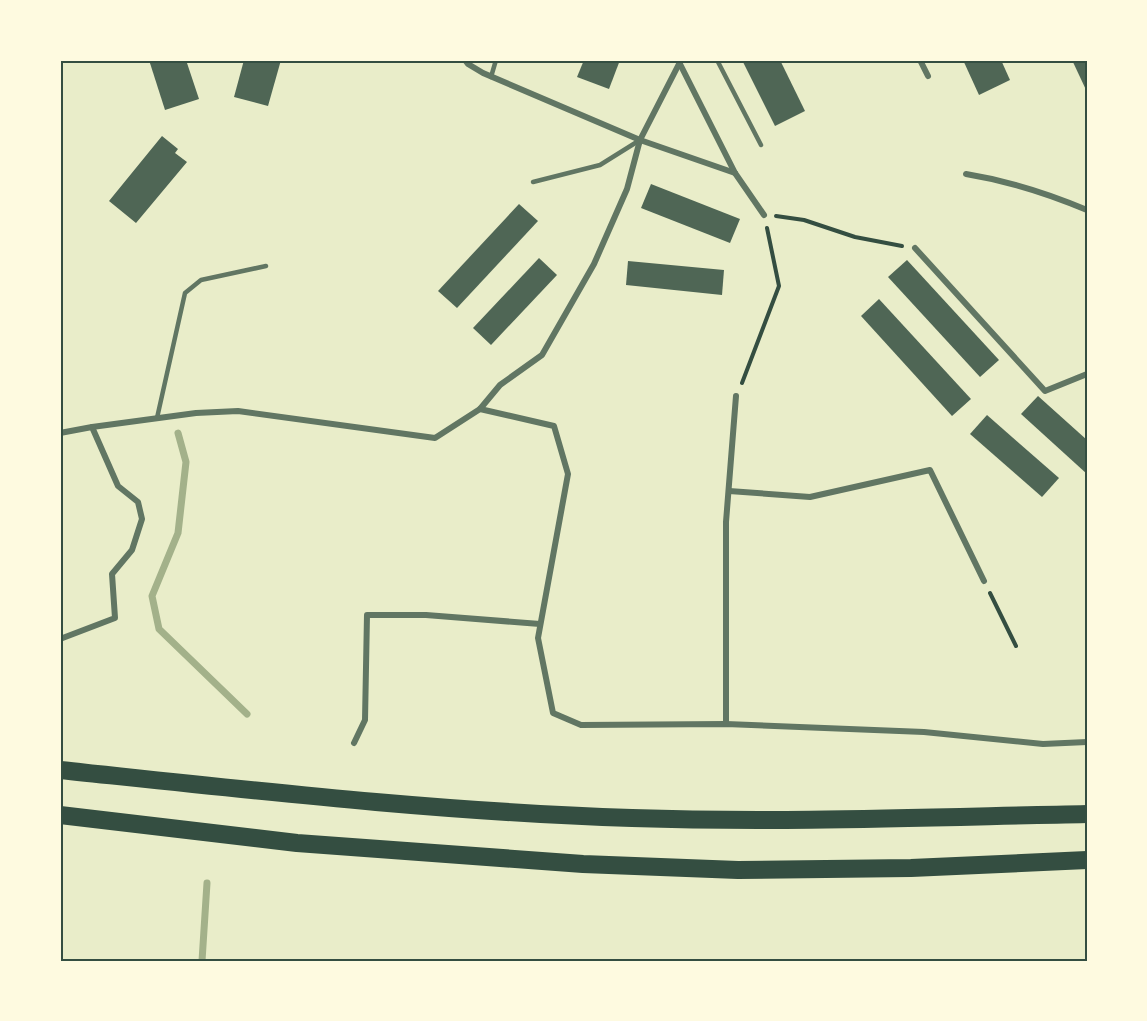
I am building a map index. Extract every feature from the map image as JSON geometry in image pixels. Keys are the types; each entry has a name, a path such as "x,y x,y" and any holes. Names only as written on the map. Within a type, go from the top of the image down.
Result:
{"highway":[{"path":"60,770 421,806 632,818 842,820 1087,814"},
{"path":"60,815 297,843 583,864 761,869 911,868 1087,860"}],"street":[{"path":"465,60 491,77 640,140 735,173"},
{"path":"920,60 928,76"},
{"path":"60,433 157,418 238,411 435,438 480,409 500,386 542,355 594,264 627,189 640,140 680,62"},
{"path":"680,62 735,173 764,215"},
{"path":"966,174 1001,180 1049,194 1087,210"},
{"path":"915,248 1045,391 1087,374"},
{"path":"726,724 726,522 736,396"},
{"path":"480,409 554,426 568,474 538,638 553,713 581,725 726,724 924,732 1043,744 1087,742"},
{"path":"60,639 115,618 112,574 132,550 142,519 138,502 118,486 92,427"},
{"path":"729,492 810,497 930,470 984,580"},
{"path":"354,743 365,720 367,615 426,615 540,624"}],"lane":[{"path":"491,77 496,60"},
{"path":"717,60 761,146"},
{"path":"533,182 600,165 640,140"},
{"path":"157,418 184,293 201,280 266,266"}],"path":[{"path":"736,396 779,286 764,215 804,220 855,237 915,248"},
{"path":"984,580 1016,646"}],"building":[{"path":"149,60 186,60 199,99 165,110"},
{"path":"244,60 281,60 268,106 234,97"},
{"path":"584,60 620,60 609,89 577,77"},
{"path":"742,60 780,60 805,111 775,126"},
{"path":"963,60 1001,60 1010,80 979,95"},
{"path":"1072,60 1087,60 1087,92"},
{"path":"162,136 178,149 175,153 187,162 136,223 109,201"},
{"path":"651,184 740,219 730,243 641,208"},
{"path":"519,204 538,221 457,308 438,291"},
{"path":"539,258 557,275 491,345 473,328"},
{"path":"907,260 999,360 980,377 888,277"},
{"path":"628,261 724,270 722,295 626,285"},
{"path":"879,299 971,399 952,416 861,316"},
{"path":"1038,396 1087,440 1087,474 1021,414"},
{"path":"987,415 1059,478 1042,497 970,434"}],"waterway":[{"path":"178,433 186,462 178,533 152,596 159,629 247,714"},
{"path":"202,961 207,883"}]}
